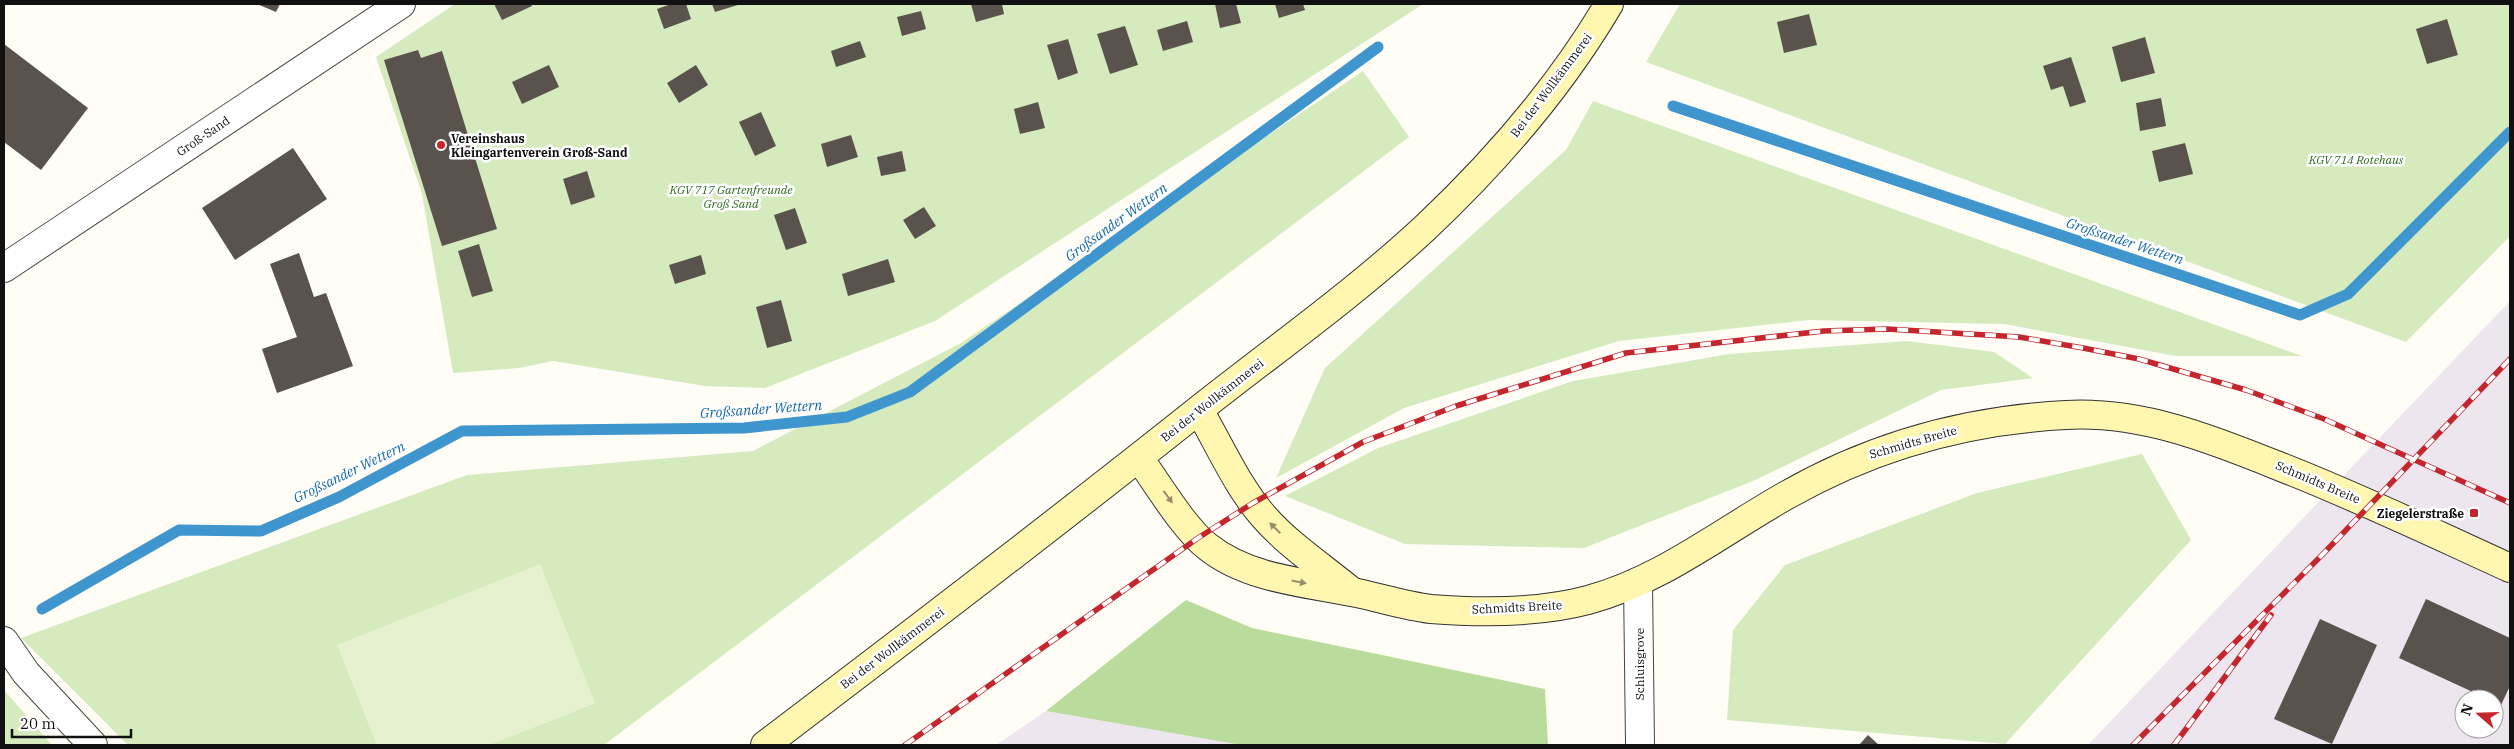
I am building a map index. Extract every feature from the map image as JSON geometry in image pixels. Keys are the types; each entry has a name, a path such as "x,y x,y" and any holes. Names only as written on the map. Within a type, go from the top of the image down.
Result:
{"main road":[{"name":"Bei der Wollkämmerei","path":"765,745 1139,458 1370,276 1446,207 1486,167 1534,113 1609,4"},
{"name":"Schmidts Breite","path":"1199,410 1253,503 1265,518 1281,534 1354,592"},
{"name":"Schmidts Breite","path":"1139,458 1198,538 1224,558 1283,579 1428,608 1517,609 1574,603 1638,582 1694,553 1787,495 1860,458 1936,433 2028,417 2071,414 2111,416 2160,424 2215,440 2325,485 2510,568"}],"street":[{"name":"Groß-Sand","path":"4,268 401,4"},
{"name":"Schluisgrove","path":"1638,582 1640,745"},
{"path":"4,641 26,672 93,745"}],"shaded area":[{"path":"2510,301 2510,745 2088,745 2307,514"},
{"path":"1046,711 1241,745 996,745"}],"green space":[{"name":"KGV 717 Gartenfreunde Groß Sand","path":"455,4 1423,4 935,321 765,388 705,386 553,361 519,368 453,373 422,194 376,57"},
{"name":"KGV 714 Rotehaus","path":"1680,4 2510,4 2510,236 2406,342 1646,62"},
{"path":"1363,71 1409,137 604,745 488,745 595,703 338,645 377,745 128,745 21,638 467,475 753,451 961,343"},
{"path":"1593,101 2302,356 2176,356 2004,324 1809,320 1619,341 1404,408 1276,478 1325,368 1566,150"},
{"path":"1907,341 1994,352 2033,378 1941,390 1753,481 1584,548 1405,544 1285,496 1378,448 1573,381 1729,354"},
{"path":"2142,454 2191,540 2005,744 1727,720 1733,630 1785,565 1977,493"},
{"path":"540,564 595,703 488,745 377,745 337,645"},
{"path":"1186,600 1252,628 1545,689 1548,745 1241,745 1046,711"},
{"path":"4,690 52,745 4,745"}],"building":[{"path":"257,4 280,4 276,12"},
{"path":"494,4 531,4 532,6 502,20"},
{"path":"671,4 686,4 691,19 664,29 657,9"},
{"path":"712,4 741,4 715,12"},
{"path":"971,4 1002,4 1004,14 976,22"},
{"path":"1215,4 1236,4 1241,23 1220,28"},
{"path":"1275,4 1303,4 1305,10 1279,18"},
{"path":"921,11 926,29 902,36 897,17"},
{"path":"1809,14 1817,45 1784,53 1777,22"},
{"path":"2447,19 2458,55 2427,64 2416,29"},
{"path":"1187,21 1193,42 1163,51 1157,30"},
{"path":"1125,26 1138,65 1110,74 1097,34"},
{"path":"2145,37 2155,73 2121,82 2112,47"},
{"path":"1068,39 1078,73 1058,80 1047,45"},
{"path":"860,41 866,57 836,67 831,51"},
{"path":"4,44 88,108 41,170 4,142"},
{"name":"Vereinshaus Kleingartenverein Groß-Sand","path":"418,50 421,58 442,51 497,229 442,246 384,60"},
{"path":"2071,57 2086,102 2070,107 2063,86 2051,90 2043,66"},
{"path":"549,65 559,87 522,104 512,82"},
{"path":"696,65 708,85 679,103 667,83"},
{"path":"2161,98 2166,126 2140,131 2136,103"},
{"path":"1038,102 1045,128 1020,134 1014,109"},
{"path":"761,112 776,146 755,156 739,122"},
{"path":"851,135 858,157 827,167 821,144"},
{"path":"2185,143 2193,174 2159,182 2152,151"},
{"path":"293,148 327,199 235,260 202,208"},
{"path":"902,151 906,171 881,176 877,157"},
{"path":"587,171 595,197 571,205 563,179"},
{"path":"924,207 936,226 915,239 903,220"},
{"path":"795,208 807,243 786,250 774,215"},
{"path":"479,244 493,291 472,297 458,251"},
{"path":"299,253 314,297 326,293 353,366 277,393 262,349 297,337 270,264"},
{"path":"701,255 706,274 675,284 669,265"},
{"path":"888,259 895,282 848,296 842,274"},
{"path":"781,300 792,341 767,348 756,307"},
{"path":"2426,599 2510,638 2510,686 2504,699 2504,689 2466,689 2399,658"},
{"path":"2320,619 2377,645 2332,744 2274,719"},
{"path":"1868,735 1879,745 1859,745"}],"waterway":[{"name":"Großsander Wettern","path":"42,609 179,530 261,531 339,497 462,431 744,428 847,417 910,392 1378,47"},
{"name":"Großsander Wettern","path":"1673,106 2300,315 2348,294 2510,132"}],"railway":[{"path":"905,745 1198,538 1253,503 1363,442 1456,406 1626,353 1824,331 1887,329 2019,337 2139,359 2246,390 2324,419 2510,503"},
{"path":"2133,745 2323,554 2510,359"},
{"path":"2174,745 2271,615"}],"place":[{"name":"Vereinshaus Kleingartenverein Groß-Sand","path":"441,145"},
{"name":"Ziegelerstraße","path":"2474,513"}]}
